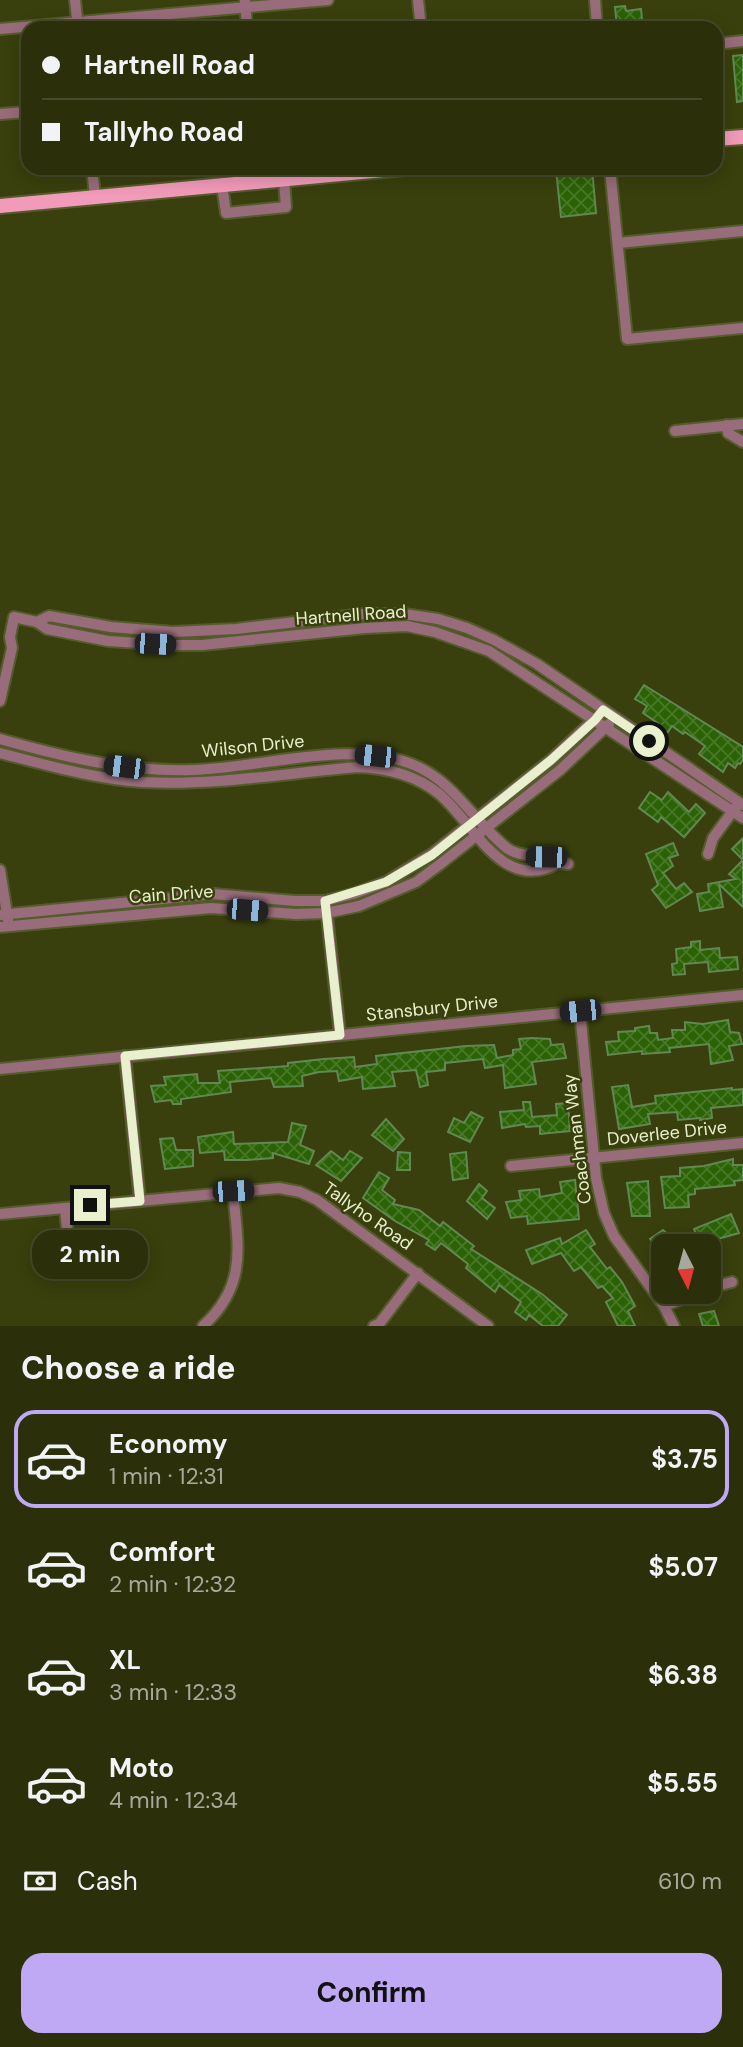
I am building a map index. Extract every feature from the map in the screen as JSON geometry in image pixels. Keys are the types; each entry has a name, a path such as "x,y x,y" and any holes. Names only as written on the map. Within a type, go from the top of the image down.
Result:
{"main road":[{"path":"723,138 743,137"},
{"path":"0,206 222,185 261,175 284,179 328,175"}],"street":[{"path":"75,0 77,21"},
{"path":"109,21 245,4 328,0"},
{"path":"418,0 420,21"},
{"path":"594,0 596,21"},
{"path":"0,29 21,28"},
{"path":"723,43 743,41"},
{"path":"0,114 21,112"},
{"path":"93,175 95,196"},
{"path":"611,175 627,339 743,328"},
{"path":"222,185 226,213 286,207 284,179"},
{"path":"618,243 743,231"},
{"path":"675,431 743,424"},
{"path":"727,425 728,433 743,442"},
{"path":"363,614 365,628"},
{"name":"Hartnell Road","path":"37,622 49,616 141,630 192,632 363,614 404,614 438,619 494,640 537,664 741,804"},
{"name":"Hartnell Road","path":"0,646 10,637 14,617 37,622 47,629 108,640 170,645 237,642 365,628 407,626 435,632 464,640 489,652 743,818"},
{"path":"236,629 237,642"},
{"path":"0,701 12,648 10,637"},
{"name":"Cain Drive","path":"4,920 211,908 296,914 326,907 386,882 432,855 551,760 603,710"},
{"name":"Cain Drive","path":"4,920 138,901 213,894 295,901 326,907 359,906 416,882 560,771 606,728 614,717"},
{"name":"Wilson Drive","path":"0,739 62,756 144,769 194,770 333,755 389,757 412,764 453,789 500,843 517,854 546,857 562,864 544,870 514,867 501,861 439,794 423,783 379,768 358,767 195,783 142,782 59,768 0,753"},
{"path":"257,764 259,777"},
{"path":"708,854 713,838 741,804"},
{"path":"0,870 4,920"},
{"path":"138,901 140,914"},
{"path":"326,907 340,1035"},
{"name":"Stansbury Drive","path":"0,1069 743,995"},
{"name":"Coachman Way","path":"580,1011 594,1158 604,1213 614,1236 664,1306 674,1326"},
{"path":"125,1056 140,1201"},
{"name":"Doverlee Drive","path":"511,1166 743,1143"},
{"name":"Tallyho Road","path":"0,1214 233,1191 279,1188 300,1192 317,1200 488,1326"},
{"path":"203,1326 219,1311 230,1293 236,1272 238,1247 233,1191"},
{"path":"65,1208 71,1270"},
{"path":"374,1326 379,1324 418,1273"},
{"path":"721,1285 732,1282"},
{"path":"664,1306 669,1304"}],"building":[{"path":"625,6 626,11 641,9 642,21 616,21 615,7"},
{"path":"743,55 743,101 737,102 733,56"},
{"path":"557,175 593,175 596,213 561,217"},
{"path":"644,685 743,747 743,760 740,764 735,768 728,763 723,772 699,754 705,746 685,732 683,734 672,726 665,736 655,729 659,724 643,713 647,706 635,699"},
{"path":"650,792 662,800 668,792 689,812 696,804 705,813 684,837 661,817 658,822 639,808"},
{"path":"743,838 743,860 732,849"},
{"path":"673,843 678,855 669,858 673,866 663,873 676,889 684,883 692,892 666,908 652,890 658,885 646,854"},
{"path":"743,860 743,907 719,884 723,907 700,911 697,894 709,892 708,884 736,879 729,874"},
{"path":"700,941 700,950 719,948 720,958 737,957 738,969 709,972 708,962 684,964 685,974 673,975 672,964 677,963 676,949 691,947 691,942"},
{"path":"728,1020 730,1032 739,1033 742,1044 729,1046 733,1060 711,1064 709,1044 669,1048 670,1052 642,1054 642,1051 608,1055 606,1042 619,1041 618,1032 635,1031 635,1028 649,1026 650,1033 657,1033 658,1040 673,1038 672,1030 685,1030 685,1022 703,1024"},
{"path":"519,1039 550,1039 551,1045 563,1044 566,1058 532,1062 536,1084 505,1088 503,1065 485,1068 483,1059 445,1063 445,1070 426,1072 428,1085 420,1087 416,1070 392,1072 395,1086 363,1089 362,1077 339,1081 337,1071 319,1072 302,1076 303,1086 274,1087 271,1078 230,1082 231,1092 181,1099 181,1104 173,1104 171,1100 155,1102 151,1086 166,1085 164,1077 197,1074 198,1083 220,1083 218,1071 288,1066 288,1063 354,1057 355,1067 377,1064 376,1056 466,1046 494,1045 497,1058 513,1055 513,1050 521,1049"},
{"path":"628,1085 632,1107 656,1103 655,1096 732,1088 743,1089 743,1105 711,1108 712,1118 700,1120 678,1120 677,1112 648,1114 650,1124 619,1129 612,1087"},
{"path":"523,1102 530,1102 532,1117 557,1115 556,1104 568,1103 570,1131 540,1134 540,1126 526,1127 525,1124 502,1128 500,1112 524,1110"},
{"path":"471,1112 483,1118 470,1142 448,1132 454,1118 464,1123"},
{"path":"386,1119 404,1139 393,1151 372,1135"},
{"path":"292,1123 306,1126 300,1145 314,1151 309,1164 273,1153 273,1158 225,1160 224,1151 200,1153 198,1137 233,1132 234,1144 288,1142"},
{"path":"173,1138 176,1150 193,1150 193,1166 165,1169 160,1139"},
{"path":"331,1151 343,1160 350,1151 362,1158 341,1181 316,1165"},
{"path":"398,1152 410,1153 410,1170 397,1170"},
{"path":"466,1152 468,1178 453,1180 450,1154"},
{"path":"733,1159 733,1165 743,1165 743,1180 734,1181 735,1185 695,1189 695,1194 688,1195 689,1207 665,1208 661,1177 680,1176 680,1168"},
{"path":"379,1172 389,1178 382,1190 395,1200 393,1204 419,1210 440,1226 443,1222 474,1246 471,1249 542,1294 567,1315 558,1326 543,1326 529,1315 526,1320 515,1312 521,1302 499,1285 495,1292 466,1268 468,1264 441,1243 435,1250 426,1244 429,1240 395,1221 363,1198"},
{"path":"575,1180 579,1219 528,1224 527,1216 511,1218 506,1202 521,1200 519,1191 539,1189 540,1197 562,1193 560,1182"},
{"path":"648,1181 650,1216 632,1216 627,1183"},
{"path":"479,1184 487,1191 482,1198 495,1208 487,1219 467,1201"},
{"path":"731,1214 739,1233 721,1238 721,1234 696,1234 694,1229"},
{"path":"586,1230 595,1244 590,1247 607,1269 610,1267 622,1282 635,1306 628,1311 635,1326 618,1326 606,1302 613,1298 602,1286 598,1288 581,1267 574,1271 561,1253 532,1264 526,1250 560,1238 562,1244"},
{"path":"714,1311 719,1326 703,1326 699,1314"}],"route":[{"path":"90,1205 140,1201 125,1056 340,1035 325,901 386,882 432,855 510,795 603,710 649,741"}]}
